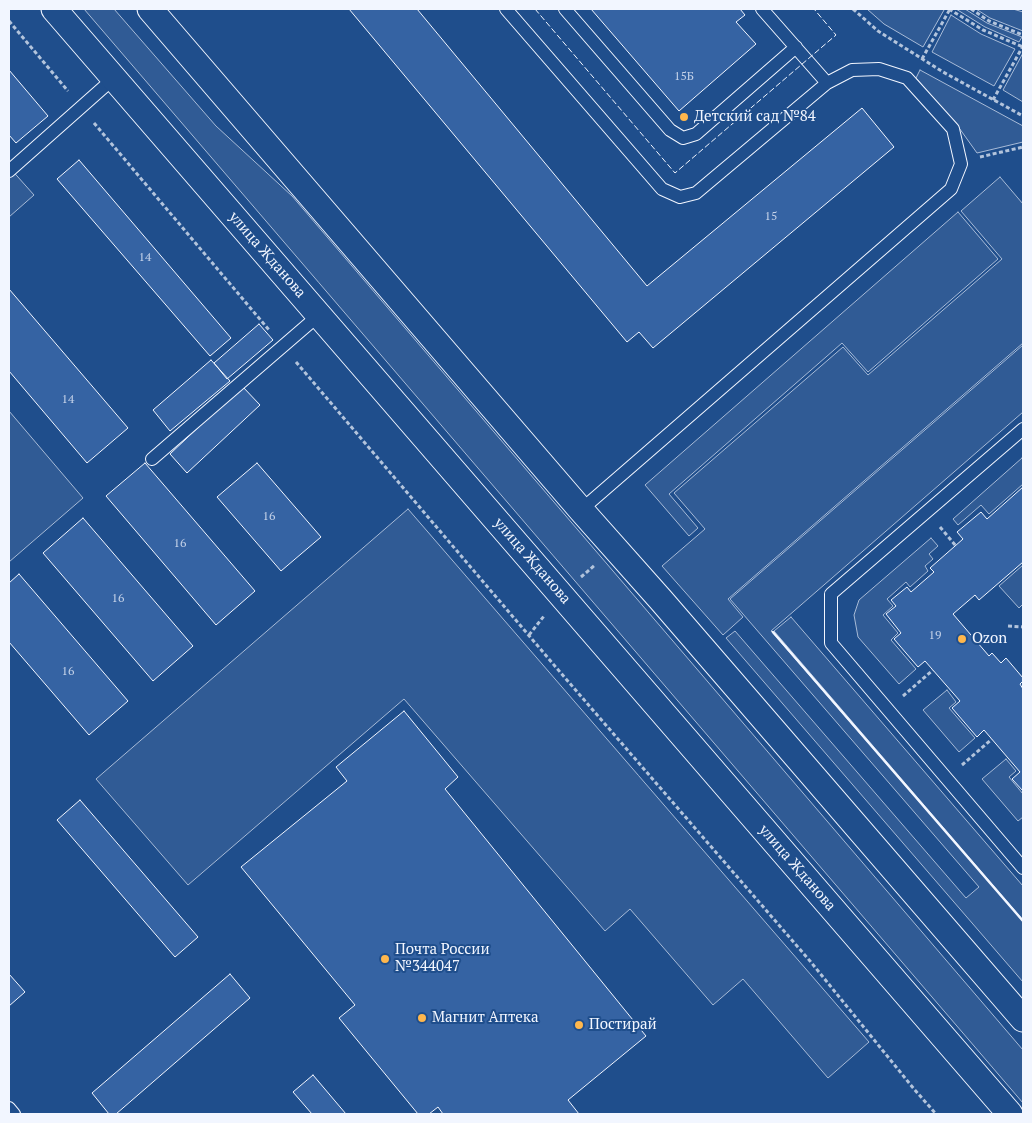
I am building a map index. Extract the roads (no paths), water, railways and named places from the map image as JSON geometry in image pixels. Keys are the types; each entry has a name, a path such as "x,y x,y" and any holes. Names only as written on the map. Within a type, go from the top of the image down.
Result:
{"street":[{"name":"улица Жданова","path":"54,9 1010,1114"},
{"path":"150,9 581,510 1023,1019"}],"lane":[{"path":"506,9 662,189 680,197 696,193 827,83 852,70 879,69 907,78 953,129 961,164 951,189 581,510"},
{"path":"565,9 670,130 683,138 696,134 796,47"},
{"path":"762,9 827,83"},
{"path":"9,171 114,78"},
{"path":"152,458 319,314"},
{"path":"1023,429 831,594 831,643 1023,868"},
{"path":"9,1108 14,1114"}],"place":[{"name":"Детский сад №84","path":"684,117"},
{"name":"Ozon","path":"962,639"},
{"name":"Почта России №344047","path":"385,959"},
{"name":"Магнит Аптека","path":"422,1018"},
{"name":"Постирай","path":"579,1025"}]}
